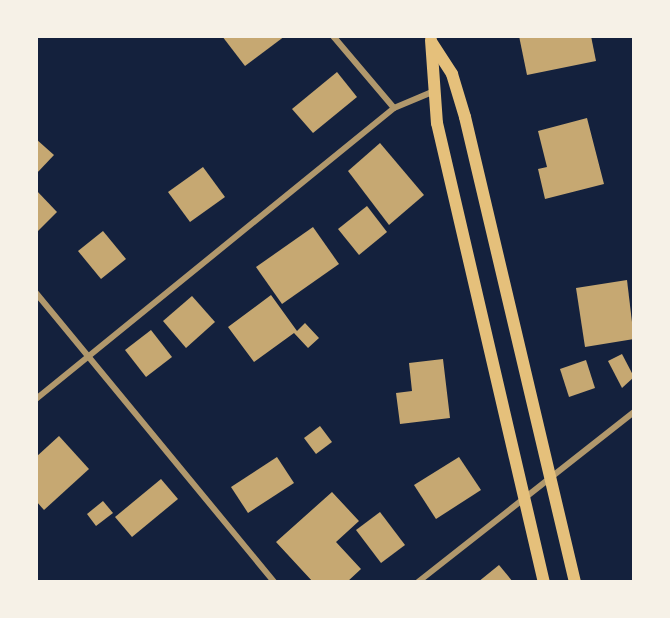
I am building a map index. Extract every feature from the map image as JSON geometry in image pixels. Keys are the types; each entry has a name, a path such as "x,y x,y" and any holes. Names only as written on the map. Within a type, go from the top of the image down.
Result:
{"main road":[{"path":"431,40 432,92 544,582"},
{"path":"431,40 452,74 465,117 575,582"}],"street":[{"path":"333,36 394,108"},
{"path":"36,399 394,108 432,92"},
{"path":"36,293 274,582"},
{"path":"418,582 525,495 634,412"}],"building":[{"path":"222,36 285,36 245,66"},
{"path":"519,36 591,36 596,61 527,75"},
{"path":"337,72 357,97 313,133 292,109"},
{"path":"587,118 604,184 545,199 538,169 547,167 538,131"},
{"path":"36,139 54,155 36,174"},
{"path":"380,143 424,195 389,225 348,171"},
{"path":"203,167 225,197 190,222 168,192"},
{"path":"36,190 57,212 36,233"},
{"path":"367,206 387,232 359,255 338,229"},
{"path":"313,227 339,264 282,304 256,267"},
{"path":"103,231 126,259 101,279 78,251"},
{"path":"627,280 634,339 585,347 576,288"},
{"path":"271,295 297,331 305,323 319,338 308,348 294,333 254,362 228,327"},
{"path":"192,296 215,322 186,348 163,321"},
{"path":"151,330 172,357 146,377 125,350"},
{"path":"622,354 634,377 622,388 608,361"},
{"path":"443,359 450,418 400,424 396,393 412,391 409,363"},
{"path":"586,360 595,388 569,397 560,369"},
{"path":"320,426 332,442 316,454 304,438"},
{"path":"59,436 89,469 44,510 36,501 36,457"},
{"path":"277,457 294,483 248,513 231,487"},
{"path":"459,457 481,490 436,519 414,485"},
{"path":"161,479 178,499 132,537 115,517"},
{"path":"332,492 359,521 336,542 361,569 347,582 313,582 276,542"},
{"path":"103,501 113,513 96,526 87,514"},
{"path":"380,512 405,545 381,563 356,530"},
{"path":"499,565 513,582 478,582"}]}
